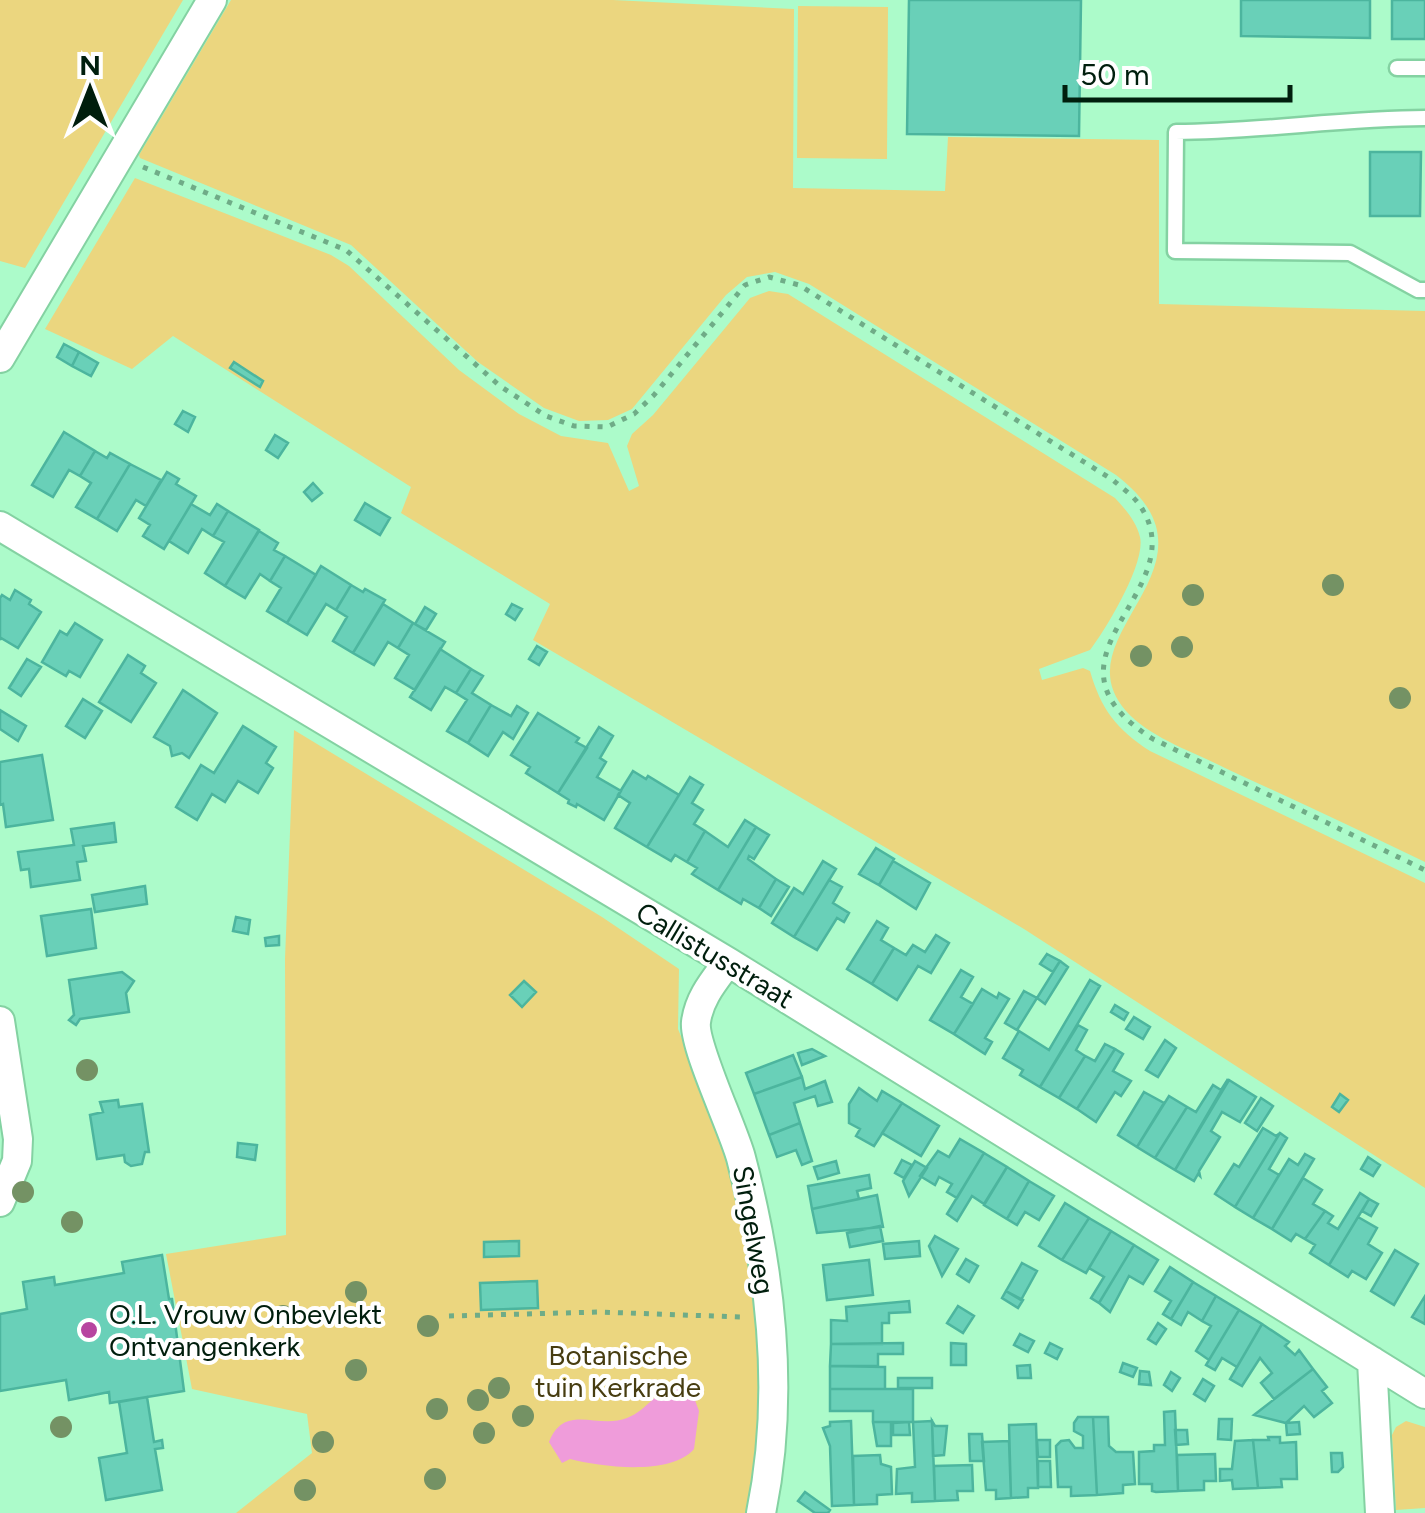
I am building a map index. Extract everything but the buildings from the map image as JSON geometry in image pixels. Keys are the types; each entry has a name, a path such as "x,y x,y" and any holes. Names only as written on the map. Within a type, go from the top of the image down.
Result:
{"street":[{"path":"0,358 212,0"},
{"name":"Callistusstraat","path":"0,526 728,962 1425,1394"},
{"name":"Singelweg","path":"728,962 702,997 695,1025 741,1156 760,1244 770,1317 773,1396 769,1476 761,1513"},
{"path":"0,1022 18,1139 16,1161 0,1202"},
{"path":"1372,1361 1380,1513"}],"lane":[{"path":"1398,68 1425,68"},
{"path":"1425,118 1360,118 1230,132 1176,132 1174,252 1350,253 1418,290 1425,290"}],"path":[{"path":"118,155 346,250 500,386 546,416 566,424 598,428 626,420 654,395 745,285 769,277 799,285 1113,480 1141,506 1151,532 1152,552 1140,586 1107,646 1104,664 1110,698 1132,726 1425,870"},
{"path":"450,1316 599,1312 770,1317"}],"green space":[{"path":"0,0 183,0 25,268 0,261"},
{"path":"231,0 613,0 794,9 793,188 945,191 948,137 1159,140 1159,304 1425,311 1425,862 1173,744 1136,721 1126,711 1111,682 1112,654 1154,569 1158,539 1148,508 1116,475 809,284 775,272 747,277 726,295 632,409 608,420 579,421 544,408 478,362 351,245 140,158"},
{"path":"798,6 888,7 887,159 797,158"},
{"path":"135,178 331,255 349,266 459,370 519,414 561,436 608,443 629,491 639,486 627,446 632,434 653,415 750,298 769,291 788,294 1115,498 1127,511 1140,537 1131,579 1090,650 1039,669 1042,680 1083,668 1090,671 1111,717 1150,751 1425,883 1425,1188 1024,929 533,640 550,604 401,513 411,487 173,336 132,369 45,329"},
{"name":"Botanische tuin Kerkrade","path":"294,730 602,917 679,969 678,1029 718,1127 746,1230 761,1346 761,1425 749,1513 236,1513 312,1453 307,1414 192,1389 166,1254 286,1235 285,959"},
{"path":"1406,1421 1425,1427 1425,1508 1396,1510 1392,1435"}],"shaded area":[{"path":"680,1384 690,1387 699,1411 694,1449 683,1458 635,1467 570,1459 562,1463 549,1442 564,1423 627,1418 665,1390"}],"place":[{"name":"O.L. Vrouw Onbevlekt Ontvangenkerk","path":"89,1330"}]}
